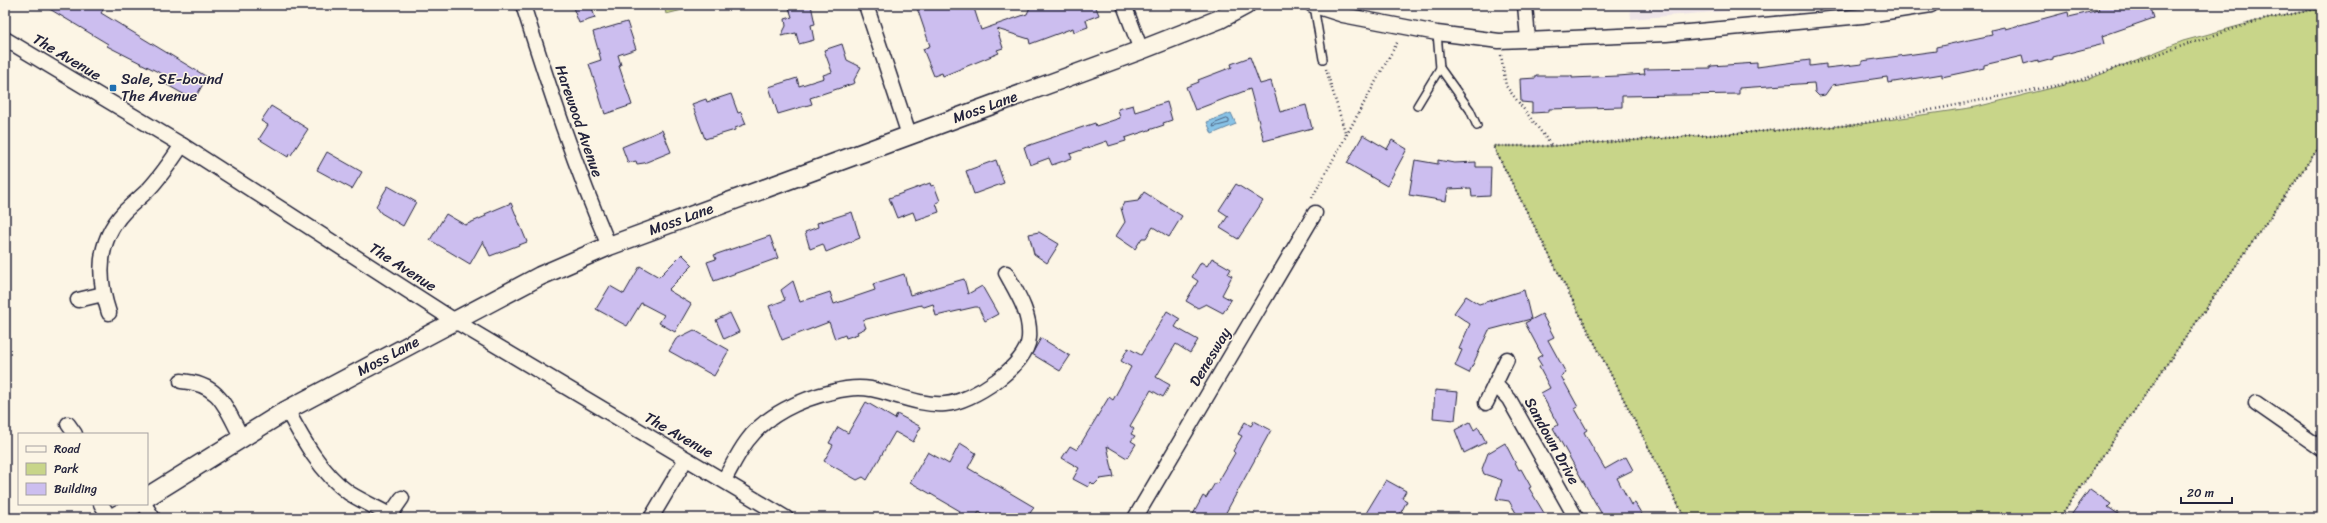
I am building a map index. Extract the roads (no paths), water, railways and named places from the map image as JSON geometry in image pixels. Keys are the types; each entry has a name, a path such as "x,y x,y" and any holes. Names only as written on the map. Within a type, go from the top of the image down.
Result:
{"street":[{"name":"Harewood Avenue","path":"523,5 561,125 609,246"},
{"path":"866,5 909,135"},
{"path":"1124,5 1141,50"},
{"name":"Moss Lane","path":"148,496 287,410 540,276 609,246 1141,50 1220,19 1246,5"},
{"path":"1525,5 1528,39"},
{"path":"1313,6 1343,14 1438,33 1500,41 1666,34 1862,16 1931,5"},
{"name":"The Avenue","path":"5,39 182,144 455,321 786,518"},
{"path":"109,313 103,294 100,268 106,241 113,226 165,170 182,144"},
{"name":"Denesway","path":"1135,518 1315,213"},
{"path":"724,480 747,440 772,418 790,406 832,392 870,389 892,395 945,404 964,399 1000,379 1024,354 1029,339 1025,311 1006,273"},
{"path":"78,300 103,294"},
{"path":"1486,403 1507,359"},
{"path":"181,381 206,385 216,393 242,438"},
{"name":"Sandown Drive","path":"1495,384 1509,399 1576,518"},
{"path":"2256,403 2322,449"},
{"path":"287,410 314,455 336,482 350,493 389,516 402,498"},
{"path":"651,518 686,459"},
{"path":"102,505 111,518 134,505"},
{"path":"145,505 153,518"}],"lane":[{"path":"1313,6 1323,59"},
{"path":"1438,33 1440,68 1470,110 1477,126"},
{"path":"1417,106 1440,68"}],"water":[{"path":"1231,113 1236,124 1212,134 1207,122"}],"place":[{"name":"Sale, SE-bound The Avenue","path":"113,88"}]}
